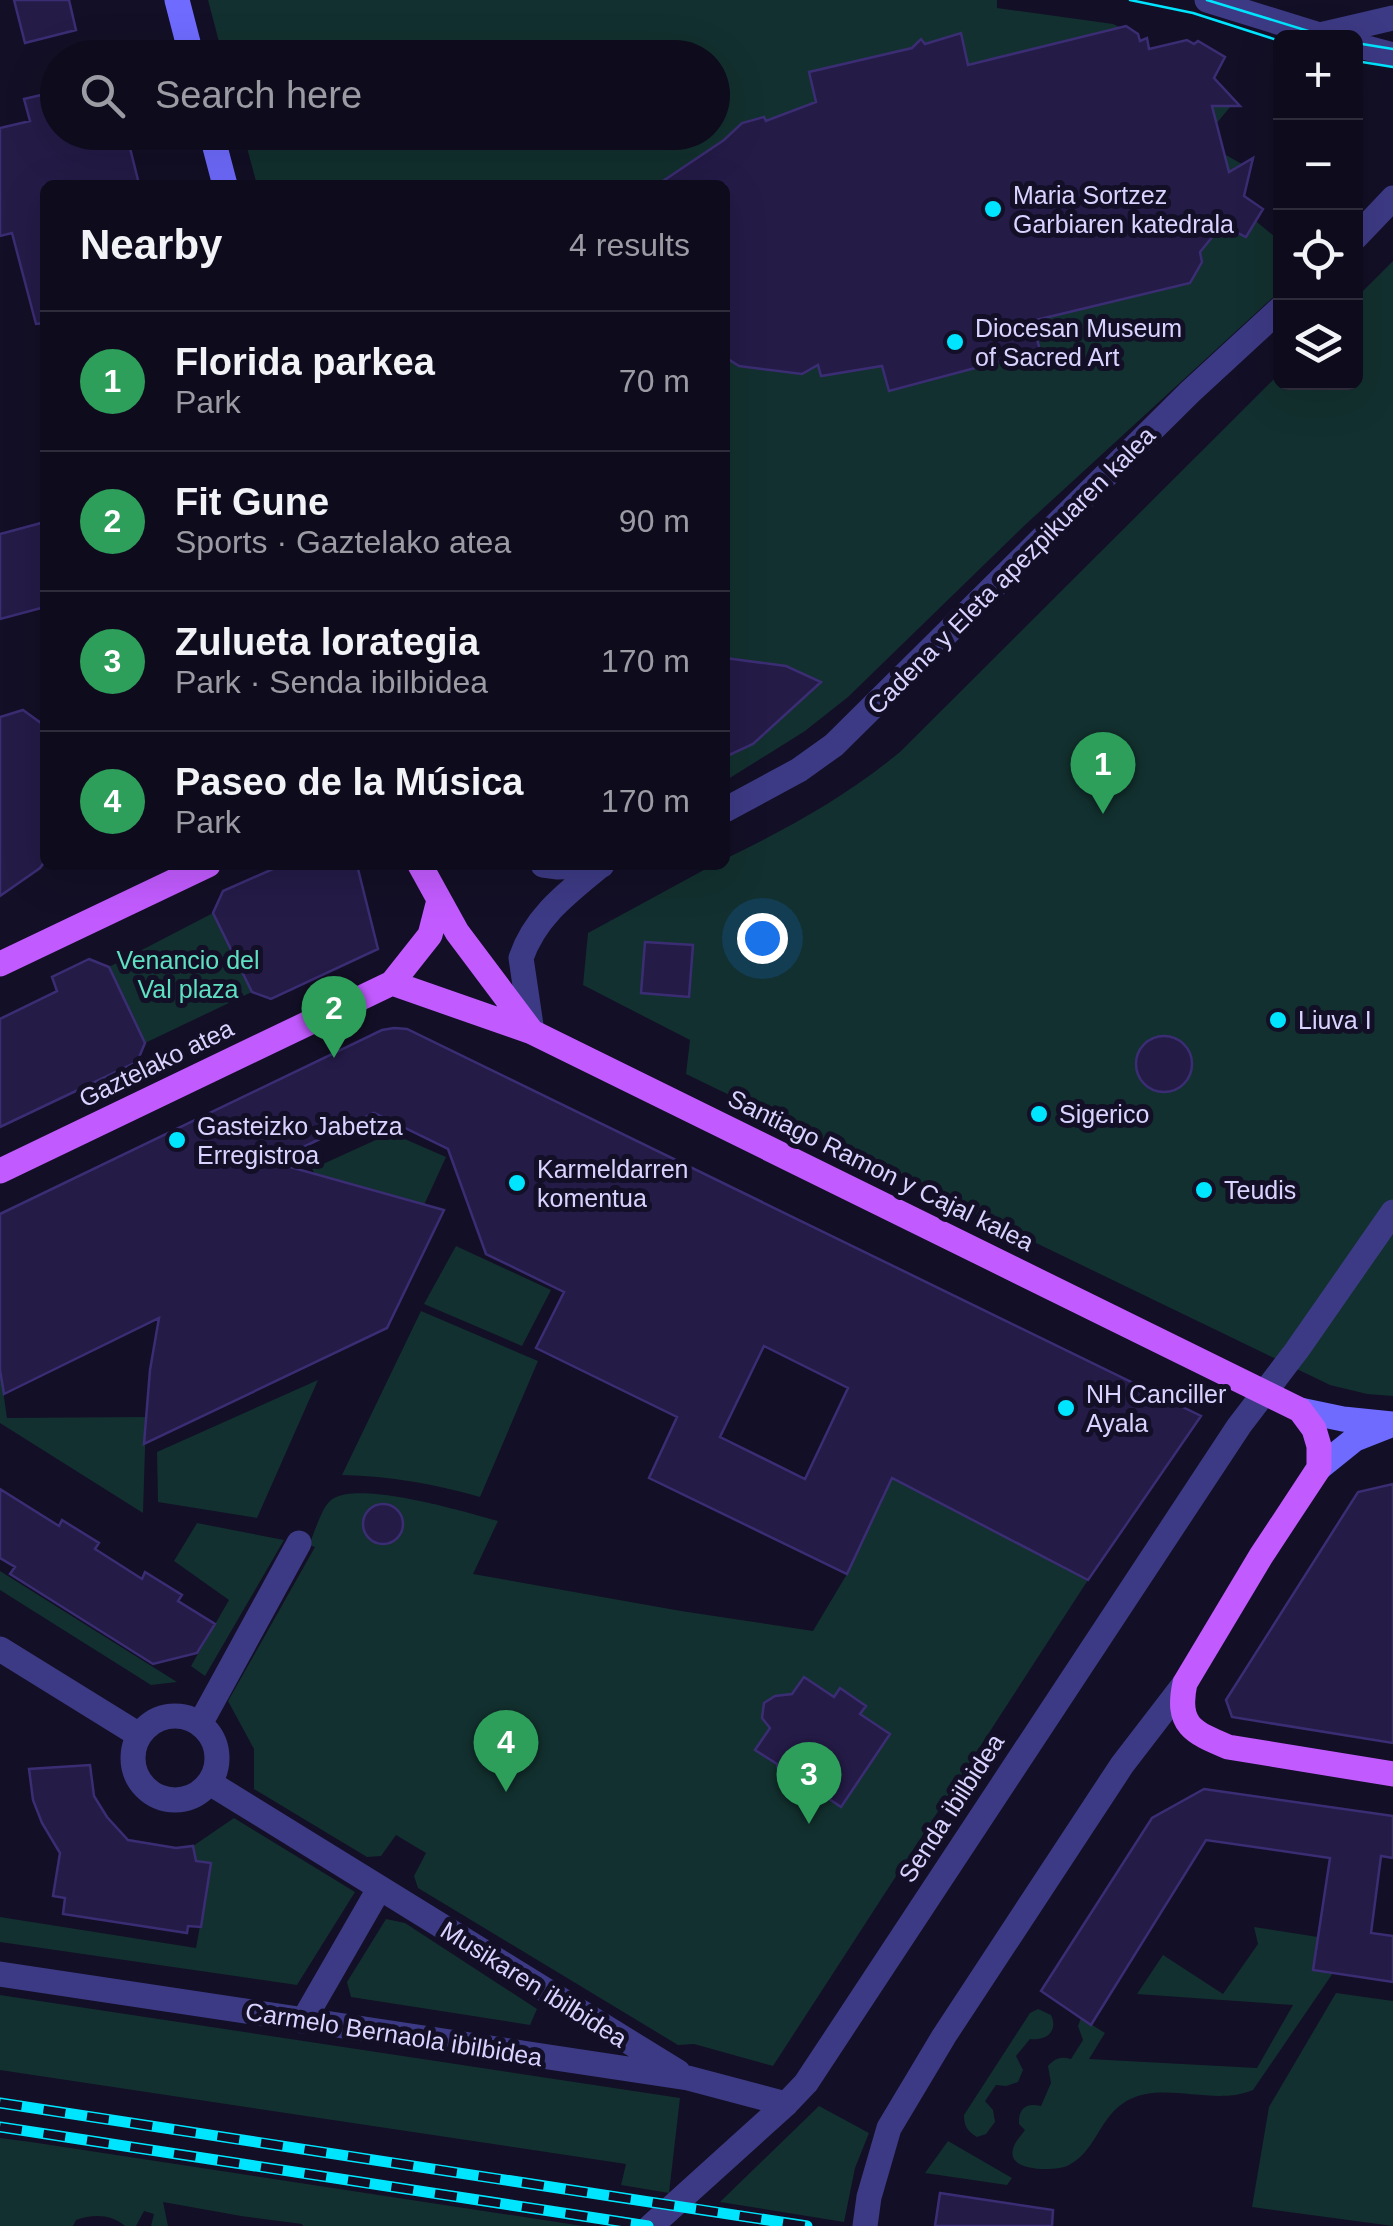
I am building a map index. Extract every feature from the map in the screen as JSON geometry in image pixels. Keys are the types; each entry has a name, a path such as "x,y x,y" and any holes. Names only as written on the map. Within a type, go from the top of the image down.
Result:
{"main road":[{"path":"177,0 187,40"},
{"path":"215,150 223,180"},
{"path":"0,964 197,870"},
{"name":"Santiago Ramon y Cajal kalea","path":"423,870 457,932 532,1032 1300,1410 1393,1424"},
{"name":"Gaztelako atea","path":"0,1171 392,982 430,934 439,900"},
{"path":"392,982 532,1032"},
{"path":"1300,1410 1314,1429 1319,1468"},
{"path":"1393,1424 1354,1439 1319,1468 1185,1683 1181,1702 1182,1715 1192,1727 1228,1747 1393,1774"}],"street":[{"path":"1207,0 1305,30"},
{"path":"1348,30 1393,18"},
{"path":"1363,46 1393,55"},
{"path":"1363,230 1393,198"},
{"name":"Cadena y Eleta apezpikuaren kalea","path":"730,807 834,745 1273,315"},
{"path":"532,1032 523,951 554,903 596,870"},
{"name":"Senda ibilbidea","path":"652,2226 806,2083 1218,1459 1393,1212"},
{"path":"200,1724 299,1543"},
{"path":"0,1649 139,1735"},
{"path":"865,2226 869,2197 889,2128 944,2036 1122,1765 1185,1683"},
{"path":"172,1715 200,1724 217,1746 218,1766 210,1783 198,1794 182,1800 151,1793 140,1782 134,1766 133,1750 139,1735 154,1721 172,1715"},
{"name":"Musikaren ibilbidea","path":"210,1783 688,2078"},
{"path":"303,2021 380,1889"},
{"name":"Carmelo Bernaola ibilbidea","path":"0,1974 688,2078 786,2104"}],"green space":[{"path":"208,0 997,0 997,8 1113,24 1140,40 1147,38 1150,49 1198,41 1224,56 1210,75 1235,101 1216,124 1224,154 1246,163 1241,200 1262,211 1257,222 1273,235 1273,297 1025,525 848,697 805,731 730,778 730,180 256,180 248,150 730,150 730,40 219,40"},
{"path":"1393,261 1393,1396 1330,1385 686,1074 690,1040 583,985 588,933 704,870 730,870 730,857 816,811 900,752 1273,380 1273,390 1363,390 1363,291"},
{"name":"Venancio del Val plaza","path":"213,913 252,992 145,1043 109,967"},
{"path":"391,1133 446,1157 424,1205 315,1174 312,1169"},
{"path":"456,1246 551,1290 522,1346 424,1304"},
{"path":"421,1311 538,1361 480,1497 412,1482 342,1475"},
{"path":"0,1370 7,1418 146,1417 143,1513 0,1423"},
{"path":"318,1380 257,1518 158,1502 157,1452"},
{"path":"892,1478 1088,1580 773,2066 694,2044 678,2045 418,1888 414,1876 426,1853 396,1835 381,1856 367,1857 254,1789 254,1749 228,1701 315,1547 309,1545 323,1511 341,1495 360,1493 411,1499 498,1521 473,1574 813,1631 847,1574"},
{"path":"197,1523 284,1540 205,1676 191,1666 229,1600 174,1561"},
{"path":"0,1571 177,1682 151,1685 0,1590"},
{"path":"234,1818 355,1892 297,1985 0,1942 0,1917 196,1948 211,1864 196,1861 193,1846"},
{"path":"386,1919 405,1923 537,2009 530,2025 351,1997 347,1982"},
{"path":"1254,1927 1318,1937 1313,1970 1333,1973 1253,2090 1228,2096 1146,2094 1119,2107 1088,2148 1069,2165 1039,2169 1016,2162 1013,2150 1025,2130 1019,2124 1020,2114 1027,2106 1041,2106 1051,2083 1048,2066 1058,2058 1071,2059 1083,2040 1078,2026 1081,2018 1105,2033 1089,2059 1257,2068 1293,2005 1137,1994 1163,1955 1223,1994 1258,1944"},
{"path":"1336,1993 1393,2001 1393,2226 1252,2207 1269,2107"},
{"path":"0,1995 680,2098 669,2193 621,2185 626,2164 0,2070"},
{"path":"1038,2009 1051,2015 1052,2031 1045,2037 1030,2039 1016,2056 1023,2070 1018,2082 996,2085 985,2101 993,2110 995,2122 986,2134 977,2137 967,2128 964,2115 1030,2013"},
{"path":"819,2106 869,2133 855,2168 844,2222 720,2202"},
{"path":"0,2138 583,2226 303,2226 163,2202 168,2226 151,2226 154,2214 144,2211 136,2226 95,2216 76,2220 73,2226 0,2226"},
{"path":"948,2141 1012,2178 1007,2185 925,2173"}],"building":[{"path":"14,0 69,0 76,30 25,43"},
{"name":"Maria Sortzez Garbiaren katedrala","path":"1126,26 1138,34 1140,41 1147,38 1149,49 1198,41 1225,57 1214,78 1240,106 1212,106 1229,172 1253,158 1244,196 1263,209 1246,237 1222,225 1200,252 1202,262 1190,283 1032,321 1041,354 889,391 882,366 821,376 818,365 802,374 739,366 730,360 730,180 664,180 709,150 730,150 730,134 742,123 764,117 766,121 816,102 809,72 912,48 921,39 925,44 961,33 968,65"},
{"path":"40,95 40,150 130,150 138,180 40,180 40,324 36,324 12,233 0,236 0,128 30,121 24,99"},
{"path":"40,523 40,608 0,619 0,534"},
{"path":"730,659 786,666 821,682 753,744 730,755"},
{"path":"23,710 40,722 40,868 0,896 0,717"},
{"path":"271,870 358,870 378,949 271,999 252,992 213,913 223,891"},
{"path":"645,942 693,945 689,997 641,993"},
{"path":"89,959 109,967 145,1043 137,1062 0,1127 0,1019 57,991 52,977"},
{"path":"407,1029 1201,1416 1088,1580 892,1478 847,1574 649,1478 677,1417 536,1348 564,1292 486,1254 448,1149 374,1113 272,1162 444,1210 387,1328 144,1444 159,1318 4,1394 0,1370 0,1214 382,1030","holes":["764,1346 848,1388 805,1479 720,1437"]},
{"path":"1164,1036 1184,1044 1192,1064 1184,1084 1164,1092 1144,1084 1136,1064 1144,1044"},
{"path":"1393,1484 1393,1743 1232,1717 1226,1700 1358,1492"},
{"path":"0,1489 59,1526 62,1520 99,1543 95,1549 142,1579 145,1572 182,1595 178,1601 215,1624 197,1653 153,1664 10,1574 15,1567 0,1558"},
{"path":"383,1504 397,1510 403,1524 397,1538 383,1544 369,1538 363,1524 369,1510"},
{"path":"804,1677 834,1697 840,1688 866,1706 860,1714 890,1734 841,1807 819,1792 798,1797 781,1786 777,1764 755,1750 770,1728 762,1718 764,1703 775,1696 792,1694"},
{"path":"90,1765 94,1796 128,1840 176,1848 193,1846 196,1861 211,1863 201,1927 188,1926 187,1933 63,1914 65,1898 53,1896 60,1853 33,1800 29,1769"},
{"path":"1204,1789 1393,1816 1393,1858 1381,1856 1371,1933 1393,1936 1393,1982 1313,1970 1330,1858 1206,1840 1091,2025 1041,1991 1152,1818"},
{"path":"940,2193 1053,2210 1052,2226 935,2226"}],"tram line":[{"path":"1130,0 1193,13 1273,39"},
{"path":"1207,0 1305,30"},
{"path":"1363,44 1393,49"},
{"path":"1363,62 1393,67"}],"railway":[{"path":"0,2103 807,2226"},
{"path":"0,2127 648,2226"}],"place":[{"name":"Maria Sortzez Garbiaren katedrala","path":"993,209"},
{"name":"Diocesan Museum of Sacred Art","path":"955,342"},
{"name":"Florida parkea","path":"1103,814"},
{"name":"Liuva I","path":"1278,1020"},
{"name":"Fit Gune","path":"334,1058"},
{"name":"Sigerico","path":"1039,1114"},
{"name":"Gasteizko Jabetza Erregistroa","path":"177,1140"},
{"name":"Karmeldarren komentua","path":"517,1183"},
{"name":"Teudis","path":"1204,1190"},
{"name":"NH Canciller Ayala","path":"1066,1408"},
{"name":"Paseo de la Música","path":"506,1792"},
{"name":"Zulueta lorategia","path":"809,1824"}]}
